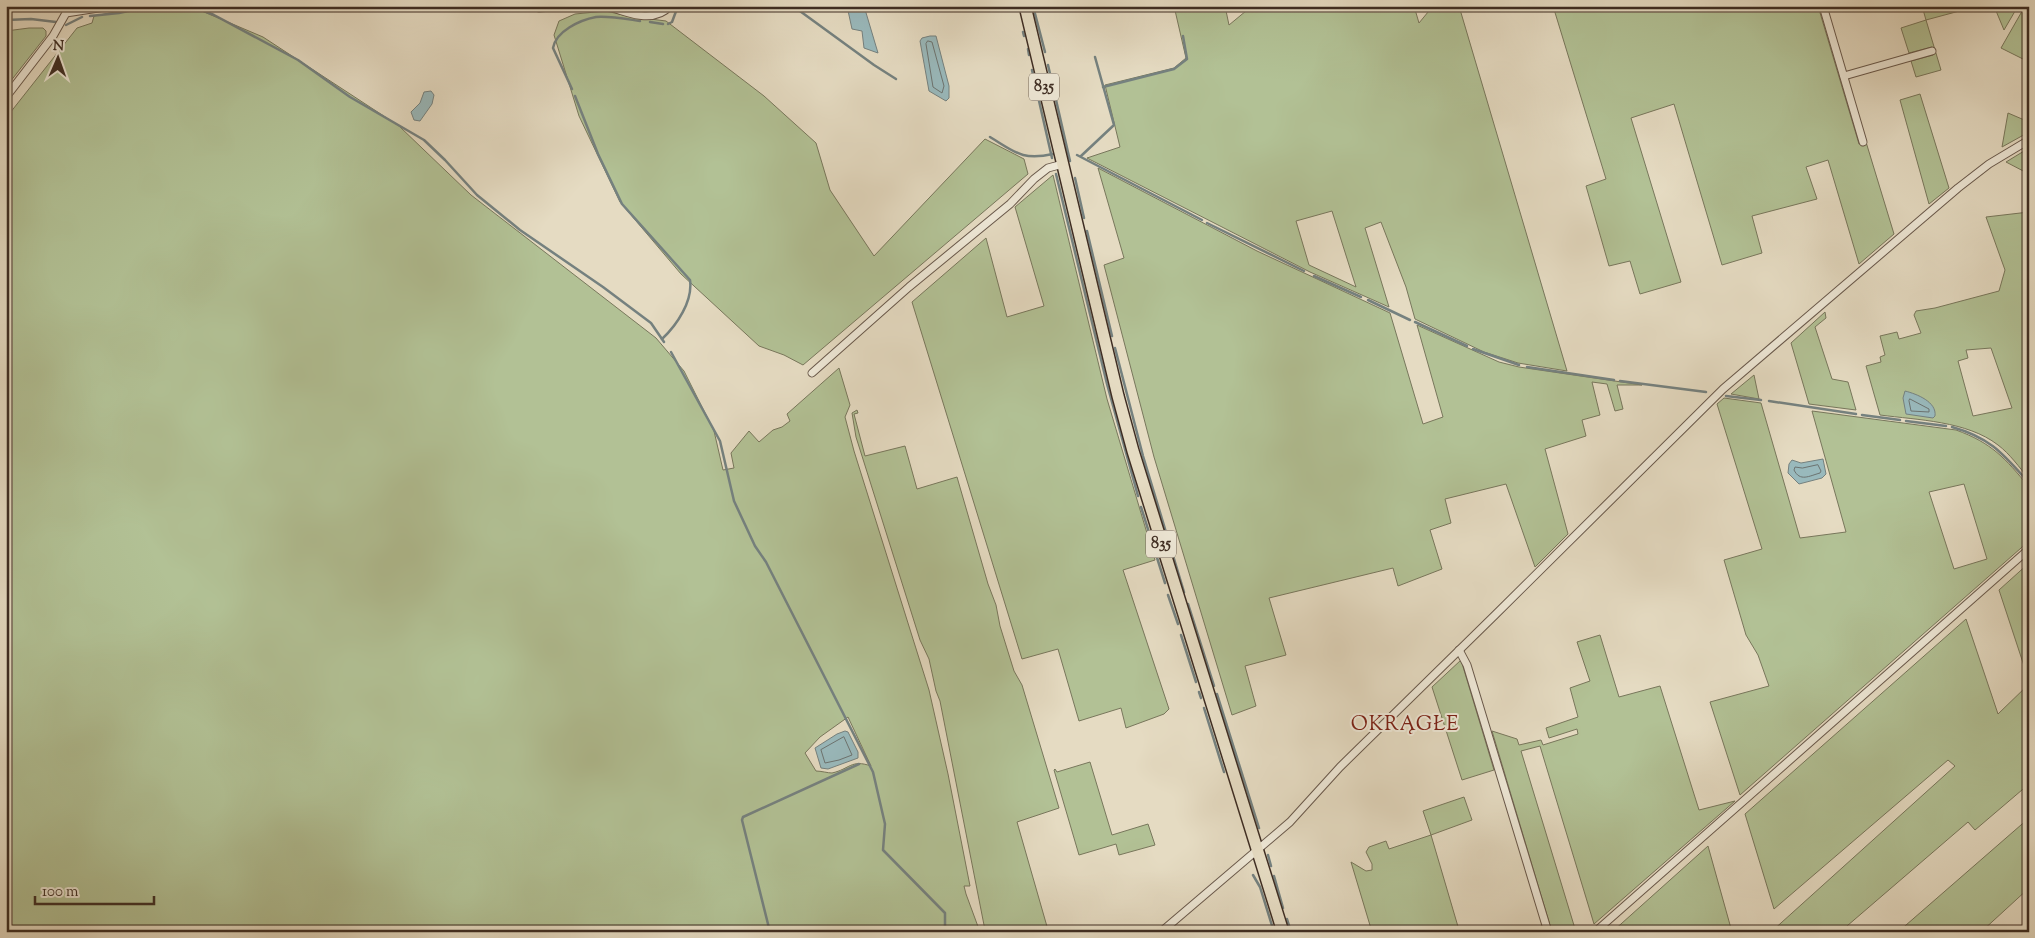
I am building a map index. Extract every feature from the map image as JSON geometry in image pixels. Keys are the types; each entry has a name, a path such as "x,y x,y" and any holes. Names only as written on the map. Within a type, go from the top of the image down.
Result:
{"main road":[{"name":"835","path":"1025,6 1118,396 1133,451 1283,932"}],"street":[{"path":"6,97 50,40 66,13 110,6"},
{"path":"532,6 539,8 562,6"},
{"path":"608,6 650,16 665,12 670,6"},
{"path":"1823,6 1863,142"},
{"path":"1844,76 1932,51"},
{"path":"1161,932 1290,822 1340,767 1744,370 1969,179 2029,140"},
{"path":"812,373 910,287 1010,204 1034,179 1048,168 1063,164"},
{"path":"1594,932 2029,549"},
{"path":"1459,650 1468,665 1548,932"}],"green space":[{"path":"147,6 190,6 263,37 399,126 471,195 656,338 684,371 714,431 723,470 734,468 731,453 749,431 759,442 773,430 782,427 790,421 787,414 839,368 850,405 845,417 854,451 929,690 970,886 964,886 980,932 6,932 6,118 77,28 92,23 94,16","holes":["848,717 871,766 855,764 832,773 816,771 805,753 820,737"]},
{"path":"1174,6 1225,6 1229,25 1252,6 1414,6 1419,23 1433,6 1459,6 1567,371 1518,363 1484,352 1415,319 1406,287 1381,222 1365,228 1389,307 1310,272 1087,158 1120,147 1105,85 1174,68 1186,58","holes":["1332,211 1356,287 1309,265 1296,221"]},
{"path":"1553,6 1818,6 1859,144 1866,142 1894,234 1859,264 1828,160 1806,167 1817,199 1752,216 1762,253 1722,265 1674,104 1631,118 1681,282 1640,294 1630,261 1609,266 1586,186 1606,179"},
{"path":"1922,6 1978,6 1926,20"},
{"path":"1994,6 2018,6 2004,30"},
{"path":"2025,6 2029,9 2029,62 2001,48"},
{"path":"606,11 666,21 764,96 816,143 830,190 874,256 985,139 1024,159 1028,174 803,365 784,355 759,346 681,274 620,202 579,116 554,35 559,21 575,14"},
{"path":"1926,20 1941,70 1916,77 1911,61 1933,55 1932,47 1909,53 1901,28"},
{"path":"43,28 46,31 46,36 6,87 6,31"},
{"path":"1920,94 1949,188 1929,204 1900,100"},
{"path":"2008,113 2029,122 2029,132 2002,147"},
{"path":"2029,148 2029,174 2006,162"},
{"path":"1098,168 1257,251 1390,313 1423,424 1443,417 1417,325 1499,362 1519,367 1642,385 1617,385 1623,409 1615,411 1607,384 1592,382 1600,415 1582,420 1586,436 1545,449 1568,534 1535,567 1506,484 1445,499 1451,523 1430,530 1442,569 1398,586 1393,568 1269,598 1286,655 1245,666 1256,706 1232,715 1154,457 1104,265 1124,258"},
{"path":"1053,175 1107,399 1155,560 1123,570 1169,709 1164,714 1126,728 1121,708 1079,721 1058,649 1022,659 912,302 986,238 1007,317 1044,306 1015,207"},
{"path":"2029,212 2029,479 1998,445 1986,437 1957,426 1926,420 1880,415 1866,366 1881,362 1880,357 1885,355 1880,336 1897,332 1899,339 1921,333 1914,315 1916,311 1935,308 1999,291 2005,270 1986,217","holes":["1991,348 2012,408 1973,416 1958,361 1968,358 1966,350"]},
{"path":"1825,312 1826,318 1815,327 1832,379 1848,382 1856,410 1809,404 1791,343"},
{"path":"1754,375 1759,399 1731,394"},
{"path":"1724,398 1761,403 1800,538 1846,532 1812,411 1956,430 1979,440 1997,452 2029,487 2029,541 1740,795 1710,702 1769,686 1758,655 1746,635 1724,560 1762,549 1717,404","holes":["1964,484 1987,559 1954,569 1929,492"]},
{"path":"857,410 858,413 854,414 865,456 905,446 917,489 957,477 988,584 996,605 1000,626 1014,671 1022,685 1059,808 1017,822 1048,930 1040,932 986,932 940,701 929,659 920,640 856,437 852,413"},
{"path":"2029,563 2029,681 1999,590"},
{"path":"1966,619 1998,714 2029,684 2029,784 1975,830 1968,822 1840,932 1771,932 1955,766 1948,760 1774,909 1745,814"},
{"path":"1600,635 1619,697 1660,686 1699,810 1735,801 1594,924 1540,746 1521,751 1576,932 1552,932 1492,731 1517,739 1519,745 1541,740 1543,745 1578,734 1577,729 1549,738 1546,728 1578,717 1570,688 1590,681 1577,642"},
{"path":"1461,660 1494,770 1462,780 1432,687"},
{"path":"1090,762 1112,835 1148,824 1155,845 1119,855 1116,844 1079,855 1054,770 1057,772"},
{"path":"1464,797 1472,820 1431,835 1423,811"},
{"path":"2029,818 2029,888 1981,932 1898,932"},
{"path":"1431,835 1459,930 1372,932 1351,862 1366,871 1372,870 1372,864 1366,852 1369,847 1386,841 1389,849"},
{"path":"1708,846 1732,932 1612,932"}],"water":[{"path":"847,6 864,6 878,53 864,48 862,31 852,29"},
{"path":"936,36 949,86 949,98 946,101 929,91 920,41 922,38"},
{"path":"431,91 434,95 432,104 420,121 414,120 411,112 420,103 424,92"},
{"path":"1905,391 1915,394 1930,403 1935,411 1935,416 1933,418 1906,414 1903,398"},
{"path":"1823,459 1826,474 1822,478 1799,484 1788,473 1789,464 1792,460 1801,463"},
{"path":"845,731 848,732 858,752 858,758 828,769 821,768 815,748"}],"waterway":[{"path":"90,16 119,13 151,6"},
{"path":"192,6 214,15 298,60 350,97 424,140 477,195 520,230 603,287 651,323 664,342"},
{"path":"668,24 672,22 678,6"},
{"path":"793,6 896,79"},
{"path":"1033,6 1045,52"},
{"path":"66,25 82,17"},
{"path":"572,89 553,48 559,36 570,27 596,17 613,17 640,21"},
{"path":"6,20 31,19 56,22"},
{"path":"650,22 663,24"},
{"path":"1023,32 1024,36"},
{"path":"1103,87 1174,69 1187,59 1183,36"},
{"path":"1028,49 1029,55"},
{"path":"1081,156 1114,125 1095,57"},
{"path":"1048,65 1070,161"},
{"path":"1032,70 1052,158"},
{"path":"575,96 598,154 622,204 690,280 689,296 683,312 662,339"},
{"path":"990,137 1013,151 1026,156 1053,154"},
{"path":"1077,155 1202,220"},
{"path":"1056,174 1107,384 1138,496"},
{"path":"1075,178 1084,218"},
{"path":"1207,223 1304,271"},
{"path":"1087,231 1112,336"},
{"path":"1314,276 1361,297"},
{"path":"1368,300 1410,320"},
{"path":"1415,322 1467,346"},
{"path":"1115,348 1143,456 1184,592"},
{"path":"1473,349 1519,365"},
{"path":"671,352 720,441 734,501 755,546 766,562 873,772 885,824 883,850 945,913 945,932"},
{"path":"1527,367 1614,380"},
{"path":"1620,381 1706,392"},
{"path":"1726,396 1761,400"},
{"path":"1769,401 1856,414"},
{"path":"1862,415 1900,420"},
{"path":"1906,421 1946,426"},
{"path":"1952,427 1977,436 1987,442 2003,455 2029,483"},
{"path":"1141,507 1165,583"},
{"path":"1168,595 1178,624"},
{"path":"1188,604 1214,686"},
{"path":"1181,635 1196,682"},
{"path":"1199,692 1201,698"},
{"path":"1217,694 1259,828"},
{"path":"1204,708 1224,772"},
{"path":"770,932 742,820 743,817 859,764"},
{"path":"1268,855 1271,866"},
{"path":"1253,875 1260,887 1274,932"},
{"path":"1274,876 1283,908"},
{"path":"1287,919 1291,932"}],"district":[{"name":"OKRĄGŁE","path":"1405,725"}]}
